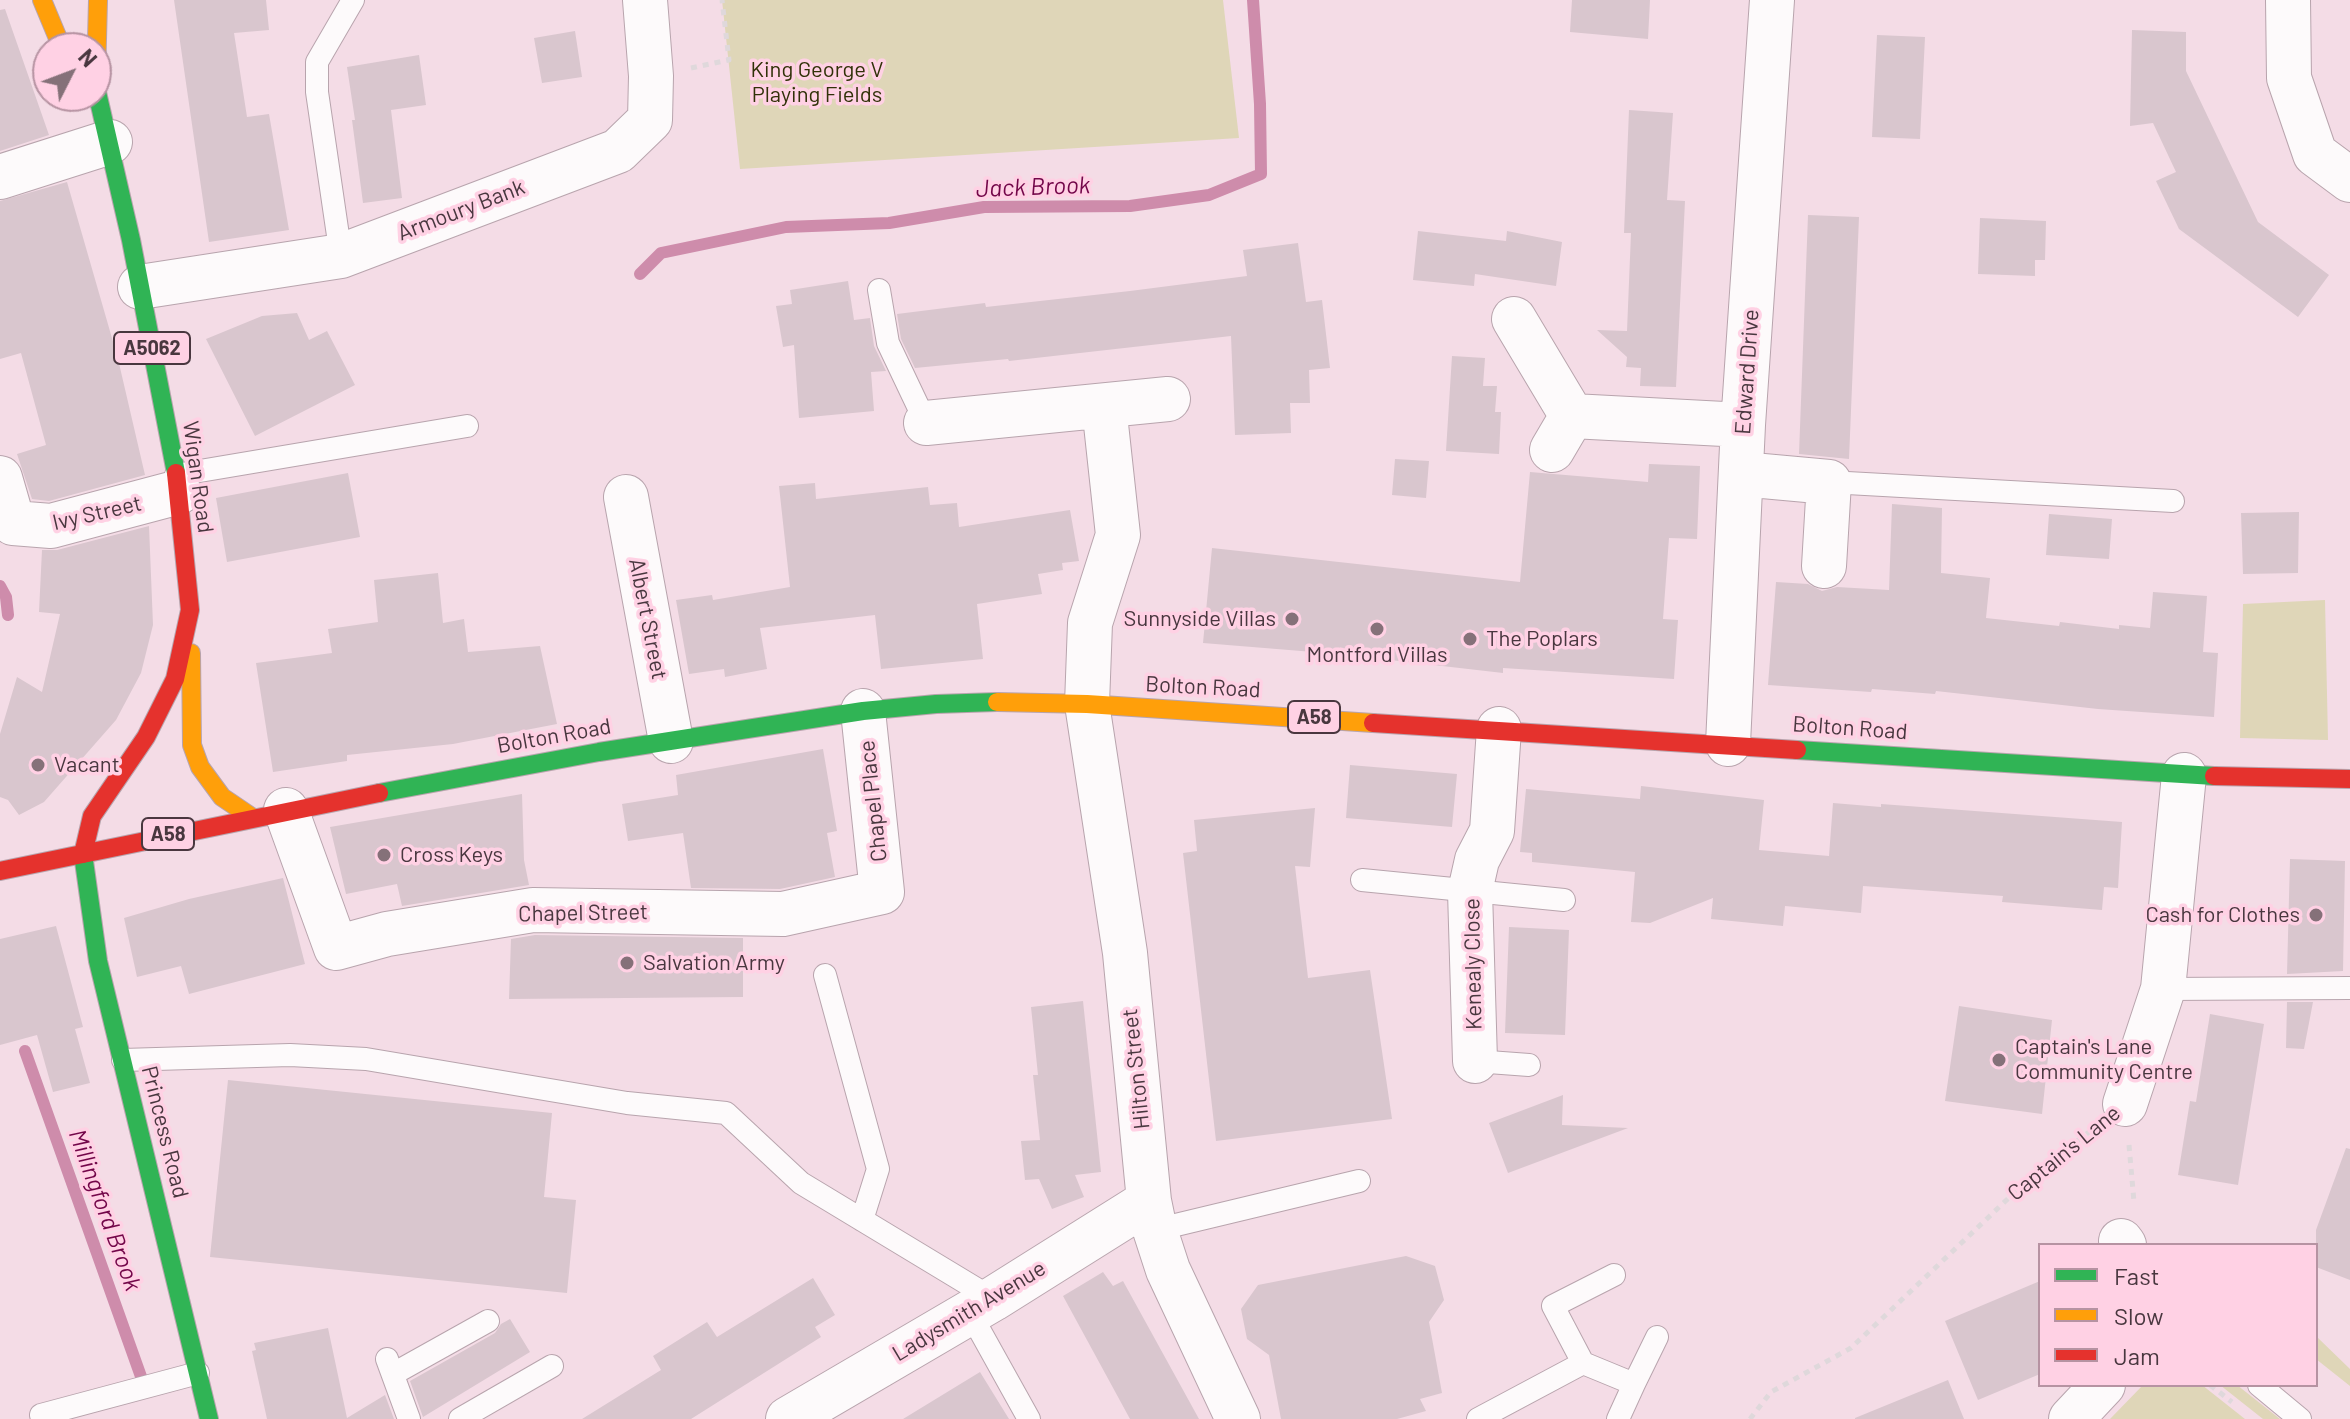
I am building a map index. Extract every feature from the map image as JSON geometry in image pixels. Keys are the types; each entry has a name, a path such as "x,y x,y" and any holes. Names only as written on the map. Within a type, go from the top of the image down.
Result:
{"main road":[{"path":"42,0 55,32"},
{"path":"97,32 98,0"},
{"name":"Wigan Road","path":"83,854 92,816 146,737 175,679 190,610 177,484 140,287 102,112"},
{"name":"A5062","path":"190,610 192,745 200,767 222,797 270,814"},
{"name":"Bolton Road","path":"270,814 671,741 863,711 996,702 1087,704 1499,729 2184,775 2350,779"},
{"name":"A58","path":"0,871 270,814"},
{"name":"Princess Road","path":"83,854 93,937 194,1374 209,1419"}],"street":[{"name":"Armoury Bank","path":"140,287 341,256 618,151 650,120 651,76 645,0"},
{"name":"Edward Drive","path":"1728,744 1743,425 1772,0"},
{"path":"2288,0 2289,78 2315,154 2350,180"},
{"path":"0,177 110,142"},
{"path":"1514,319 1562,433 1743,425"},
{"path":"926,423 1168,399"},
{"name":"Hilton Street","path":"1104,406 1118,535 1090,623 1087,704 1125,953 1152,1216 1168,1270 1238,1419"},
{"path":"1741,474 1829,482 1824,566"},
{"name":"Ivy Street","path":"0,478 13,523 51,526 177,484"},
{"name":"Albert Street","path":"626,497 671,741"},
{"name":"Chapel Place","path":"863,711 882,892"},
{"name":"Kenealy Close","path":"1475,1061 1470,891 1477,860 1492,831 1499,729"},
{"name":"Captain's Lane","path":"2125,1104 2163,989 2184,775"},
{"name":"Chapel Street","path":"270,814 336,948 387,934 533,910 783,914 882,892"},
{"name":"Ladysmith Avenue","path":"788,1419 981,1306 1152,1216"},
{"path":"2071,1419 2101,1387"}],"lane":[{"path":"341,256 317,92 317,62 353,0"},
{"path":"879,290 888,343 926,423"},
{"path":"177,484 467,426"},
{"path":"1829,482 2173,501"},
{"path":"1362,880 1564,900"},
{"path":"825,975 878,1169 862,1220"},
{"path":"2163,989 2350,988"},
{"path":"123,1060 290,1055 366,1059 627,1103 726,1113 801,1183 862,1220 981,1306 1029,1419"},
{"path":"1475,1061 1529,1065"},
{"path":"1152,1216 1359,1181"},
{"path":"1614,1275 1553,1306 1583,1363 1634,1384"},
{"path":"409,1419 390,1367 488,1321"},
{"path":"1618,1419 1657,1337"},
{"path":"1478,1419 1583,1363"},
{"path":"460,1419 552,1366"},
{"path":"43,1419 41,1415 194,1374"},
{"path":"2261,1387 2300,1419"}],"path":[{"path":"651,76 729,60 722,0"},
{"path":"2122,1243 2132,1230 2135,1209 2125,1104"},
{"name":"Captain's Lane","path":"1750,1419 1771,1392 1851,1348 2036,1172 2125,1104"}],"green space":[{"name":"King George V Playing Fields","path":"722,0 1223,0 1239,138 740,169"},
{"path":"2325,600 2328,740 2240,738 2243,604"},
{"path":"2318,1338 2350,1369 2350,1386 2318,1361"},
{"path":"2141,1387 2205,1387 2245,1419 2110,1419"},
{"path":"2223,1387 2240,1387 2280,1419 2263,1419"}],"building":[{"path":"174,0 266,0 269,30 234,33 247,117 269,114 289,230 209,242"},
{"path":"1572,0 1650,0 1648,39 1570,32"},
{"path":"5,9 32,86 32,112 41,112 49,135 0,151 0,10"},
{"path":"2132,30 2186,32 2186,71 2258,222 2329,275 2298,317 2179,229 2156,181 2176,172 2153,123 2130,126"},
{"path":"575,31 582,77 542,83 534,38"},
{"path":"1877,35 1925,37 1920,139 1872,137"},
{"path":"419,55 426,105 391,110 402,198 363,203 347,67"},
{"path":"1629,110 1673,113 1667,200 1685,201 1676,387 1640,386 1641,368 1626,367 1627,357 1597,330 1627,331 1631,233 1624,233"},
{"path":"67,182 118,359 145,475 49,501 32,499 17,454 46,445 21,353 0,359 0,201"},
{"path":"1808,215 1859,217 1849,459 1799,454"},
{"path":"1980,218 2046,221 2045,260 2035,260 2035,276 1978,274"},
{"path":"1418,231 1506,241 1507,231 1562,242 1556,286 1475,274 1474,286 1413,280"},
{"path":"1298,243 1306,302 1322,300 1330,368 1309,370 1310,403 1290,403 1291,433 1235,435 1231,336 1009,361 915,368 901,339 897,314 985,303 986,307 1247,276 1243,250"},
{"path":"848,281 854,320 870,318 874,346 886,371 871,372 874,411 799,418 794,345 783,347 776,306 792,304 790,290"},
{"path":"297,313 309,340 327,331 355,385 255,436 206,339 262,316"},
{"path":"1452,356 1485,358 1483,386 1497,386 1495,412 1501,412 1499,454 1446,451"},
{"path":"1395,459 1429,461 1426,498 1392,495"},
{"path":"1649,464 1700,466 1697,539 1669,538 1663,619 1678,620 1674,679 1503,668 1503,673 1338,654 1203,643 1212,548 1520,582 1530,472 1648,482"},
{"path":"348,473 360,537 227,562 216,498"},
{"path":"815,483 816,499 928,487 930,505 957,503 959,527 1070,510 1079,561 1062,563 1063,570 1038,574 1042,594 977,604 983,659 881,669 875,615 760,628 767,669 725,677 724,669 689,674 676,600 712,595 713,600 790,587 779,486"},
{"path":"1892,504 1942,508 1941,573 1990,578 1986,618 2059,626 2060,622 2119,629 2119,625 2150,628 2153,592 2207,596 2203,652 2218,653 2214,717 2098,709 1936,691 1935,694 1872,689 1871,692 1768,685 1776,582 1808,584 1822,591 1837,587 1889,590"},
{"path":"2299,512 2298,573 2243,574 2241,513"},
{"path":"2049,514 2112,519 2109,559 2046,555"},
{"path":"149,526 153,625 141,673 116,720 44,802 19,815 8,800 0,797 0,734 17,677 42,692 60,614 39,612 42,550 57,550"},
{"path":"438,573 443,623 464,619 468,652 540,646 557,724 453,744 347,755 347,761 273,772 256,663 332,653 328,629 378,622 374,580"},
{"path":"823,749 837,831 827,833 835,877 780,889 691,888 683,833 628,841 622,804 678,795 676,775"},
{"path":"1350,765 1457,774 1452,827 1346,818"},
{"path":"1641,786 1764,800 1759,850 1829,856 1833,803 2122,822 2118,888 2104,887 2102,910 2002,902 2003,896 1863,886 1861,913 1785,906 1783,926 1711,919 1713,898 1650,923 1631,922 1635,872 1532,862 1532,853 1520,852 1526,789 1640,799"},
{"path":"522,794 524,860 529,885 402,906 397,884 346,894 330,827"},
{"path":"1315,808 1310,867 1295,866 1308,978 1370,970 1392,1119 1216,1141 1183,853 1197,851 1194,820"},
{"name":"Cash for Clothes","path":"2290,859 2345,861 2343,971 2287,974"},
{"path":"283,878 305,964 189,994 181,966 137,977 124,918 189,899"},
{"path":"56,926 83,1027 75,1029 90,1083 53,1092 37,1035 0,1045 0,939"},
{"path":"1509,927 1569,930 1565,1035 1505,1033"},
{"name":"Salvation Army","path":"535,935 743,938 743,997 509,999 511,939"},
{"path":"1083,1001 1101,1172 1075,1175 1084,1197 1052,1209 1039,1179 1025,1180 1021,1141 1040,1140 1033,1075 1038,1075 1031,1007"},
{"path":"2287,1002 2313,1002 2304,1049 2286,1048"},
{"name":"Captain's Lane Community Centre","path":"1959,1006 2052,1020 2042,1114 1945,1101"},
{"path":"2210,1014 2264,1024 2238,1185 2178,1175 2190,1101 2196,1102"},
{"path":"228,1080 552,1113 544,1197 576,1200 567,1293 210,1257"},
{"path":"1563,1095 1562,1125 1628,1128 1508,1173 1489,1123"},
{"path":"2346,1148 2350,1149 2350,1280 2318,1268 2316,1230"},
{"path":"1406,1256 1435,1266 1444,1300 1429,1322 1442,1393 1420,1399 1426,1411 1397,1419 1281,1419 1269,1355 1247,1339 1241,1309 1258,1285"},
{"path":"1103,1272 1113,1286 1123,1281 1199,1419 1130,1419 1063,1296"},
{"path":"813,1278 835,1315 815,1327 821,1337 691,1419 582,1419 661,1370 653,1356 707,1322 717,1337"},
{"path":"2038,1282 2038,1375 1978,1400 1945,1321"},
{"path":"510,1319 530,1352 423,1417 410,1381 495,1333 501,1324"},
{"path":"328,1328 347,1418 385,1395 394,1419 267,1419 252,1351 256,1350 254,1343"},
{"path":"980,1372 1009,1419 903,1419"},
{"path":"1948,1380 1964,1419 1855,1419 1855,1418"}],"waterway":[{"name":"Jack Brook","path":"640,274 661,253 786,227 889,223 984,207 1130,206 1209,195 1261,174 1253,0"},
{"name":"Millingford Brook","path":"0,586 6,597 8,615"},
{"name":"Millingford Brook","path":"25,1051 144,1385"}],"traffic: fast":[{"path":"102,112 131,240 176,473"},
{"path":"379,793 599,752 863,711 997,702"},
{"path":"1797,750 2214,776"},
{"path":"83,854 98,961 209,1419"}],"traffic: slow":[{"path":"42,0 55,32"},
{"path":"97,32 98,0"},
{"path":"191,653 192,745 200,767 222,797 253,818"},
{"path":"997,702 1087,704 1373,723"}],"traffic: jam":[{"path":"83,854 92,816 146,737 175,679 190,610 176,473"},
{"path":"1373,723 1797,750"},
{"path":"2214,776 2350,779"},
{"path":"0,871 379,793"}],"place":[{"name":"Sunnyside Villas","path":"1292,619"},
{"name":"Montford Villas","path":"1377,629"},
{"name":"The Poplars","path":"1470,639"},
{"name":"Vacant","path":"38,765"},
{"name":"Cross Keys","path":"384,855"},
{"name":"Cash for Clothes","path":"2316,915"},
{"name":"Salvation Army","path":"627,963"},
{"name":"Captain's Lane Community Centre","path":"1999,1060"}]}
